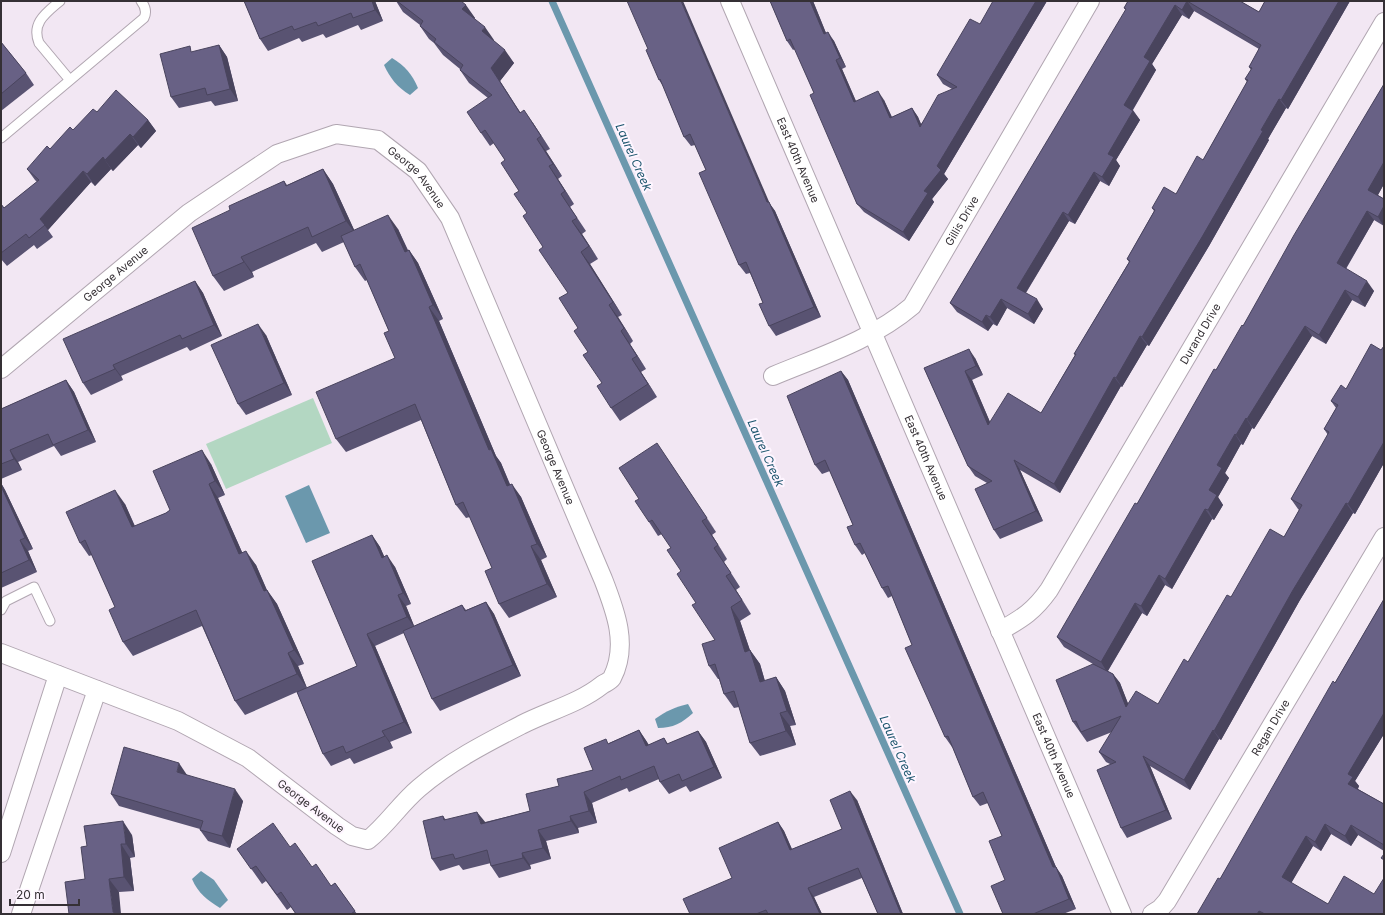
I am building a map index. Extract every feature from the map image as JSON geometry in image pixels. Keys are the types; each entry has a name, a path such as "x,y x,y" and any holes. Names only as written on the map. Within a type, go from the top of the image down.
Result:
{"street":[{"name":"East 40th Avenue","path":"730,1 1123,914"},
{"name":"Gillis Drive","path":"773,376 873,334 894,321 912,306 1090,1"},
{"name":"Durand Drive","path":"1000,631 1019,621 1036,608 1049,590 1384,22"},
{"name":"George Avenue","path":"1,370 189,213 277,154 336,134 378,140 418,171 450,218 617,616 620,649 611,679 588,696 523,724 444,767 418,789 383,828 368,840 352,836 337,826 248,758 178,720 1,653"},
{"name":"Regan Drive","path":"1152,914 1160,909 1167,901 1384,537"},
{"path":"1,853 58,675"},
{"path":"21,914 97,690"},
{"path":"1123,914 1130,914"}],"lane":[{"path":"60,1 40,20 36,26 36,37 39,43 69,79"},
{"path":"1,138 69,79 144,18 144,5 141,1"},
{"path":"1,610 6,601 34,587 50,621"}],"green space":[{"path":"313,398 332,443 226,489 206,444"}],"water":[{"path":"392,58 401,64 411,74 416,83 418,88 410,95 394,82 384,65"},
{"path":"309,485 330,533 306,543 285,496"},
{"path":"688,704 693,713 689,717 673,726 658,728 655,719 679,706"},
{"path":"201,871 214,880 228,900 220,908 203,896 194,884 192,879"}],"building":[{"path":"244,1 372,1 375,10 353,18 351,13 318,26 316,22 294,30 292,26 260,39"},
{"path":"397,1 461,1 466,5 462,9 485,27 482,31 505,50 491,68 520,113 524,110 541,136 537,139 553,164 549,166 565,191 561,194 577,218 572,221 589,246 581,252 613,302 609,305 624,328 621,331 637,356 632,359 648,384 611,408 597,386 602,383 583,355 588,352 574,331 578,328 559,298 568,293 539,250 543,247 523,216 527,213 514,194 519,191 501,163 505,160 485,130 481,133 467,112 492,95 460,70 463,65 434,42 436,39 420,26 423,21"},
{"path":"627,1 681,1 767,202 769,202 814,307 769,326 759,304 763,303 746,262 739,265 699,173 706,170 690,134 684,137 660,79 659,80 646,50 648,49"},
{"path":"770,1 810,1 824,34 828,32 840,58 836,60 854,102 878,91 890,118 912,108 920,127 938,95 957,87 937,75 970,19 980,24 993,1 1036,1 937,166 941,170 924,191 928,193 903,232 857,204 810,95 814,93 790,39 787,41"},
{"path":"1128,1 1187,1 1182,10 1175,5 1144,57 1150,61 1124,105 1133,111 1108,154 1114,157 1102,177 1094,172 1068,215 1063,212 1017,288 1037,299 1028,314 1001,299 990,317 986,315 982,322 950,303 1126,9 1124,8"},
{"path":"1187,1 1240,1 1259,12 1265,1 1339,1 1281,100 1279,99 1261,130 1263,131 1202,237 1142,337 1140,336 1116,378 1114,377 1054,484 1014,460 1036,511 994,530 975,489 992,481 968,466 924,368 969,349 976,366 965,371 988,425 1008,393 1041,413 1076,354 1074,354 1130,261 1127,259 1155,210 1152,208 1164,187 1176,194 1197,156 1203,160 1248,80 1245,79 1252,68 1249,67 1261,45"},
{"path":"1,42 26,73 1,94"},
{"path":"219,45 230,89 207,95 205,88 171,97 160,54 190,46 191,52"},
{"path":"1384,84 1384,162 1368,190 1384,199 1384,206 1378,217 1367,211 1337,263 1367,281 1358,297 1345,290 1319,335 1305,326 1247,419 1246,418 1236,435 1235,434 1217,465 1222,468 1209,490 1217,495 1208,510 1205,509 1165,579 1159,575 1141,606 1135,603 1101,662 1057,637 1135,503 1137,504 1214,369 1216,370 1242,325 1243,326 1294,235"},
{"path":"116,90 148,120 133,137 130,134 105,160 103,157 87,174 83,171 40,219 45,225 29,238 26,234 1,253 1,204 4,208 39,180 27,169 47,146 50,149 70,127 73,130 93,109 97,112"},
{"path":"323,169 346,221 312,237 308,227 241,257 244,262 213,276 192,228 230,210 229,206 284,181 286,186"},
{"path":"388,215 405,252 409,250 433,305 429,307 489,450 491,449 507,486 512,484 537,544 531,546 547,584 499,604 485,571 492,568 463,502 456,505 415,404 336,439 316,392 395,358 384,333 389,331 360,264 355,267 341,236"},
{"path":"195,281 214,325 182,339 180,335 113,365 115,369 83,383 63,339"},
{"path":"258,324 284,383 238,404 211,345"},
{"path":"1371,344 1381,350 1384,346 1384,442 1348,504 1346,503 1293,590 1214,731 1213,730 1184,780 1143,756 1166,810 1121,828 1097,770 1116,762 1099,752 1121,716 1081,732 1076,721 1073,722 1056,680 1093,664 1113,674 1126,707 1136,691 1158,704 1184,659 1188,662 1227,595 1231,597 1270,529 1284,537 1302,505 1291,499 1329,432 1324,429 1338,405 1331,401 1341,385 1346,389"},
{"path":"841,371 1053,867 1056,867 1069,899 1033,914 1003,914 991,886 1005,880 989,841 1002,836 983,792 973,797 948,736 945,737 905,648 912,645 888,586 882,588 860,543 855,545 847,527 853,525 825,460 815,465 787,396"},
{"path":"66,380 88,430 53,445 48,434 10,450 14,459 1,464 1,409"},
{"path":"657,443 707,518 702,521 718,545 714,548 731,573 726,576 742,600 731,607 745,652 750,650 760,682 776,677 787,711 780,713 786,731 750,743 734,691 724,694 715,664 709,666 702,644 715,640 692,605 696,603 677,574 681,571 667,550 671,548 652,520 649,522 635,501 639,499 619,468"},
{"path":"202,450 215,481 209,484 239,554 246,551 264,591 267,590 294,650 288,653 297,674 235,701 196,610 123,642 109,610 115,607 85,540 80,543 66,512 115,490 132,527 166,513 170,510 153,471"},
{"path":"1,486 25,538 20,540 29,560 1,573"},
{"path":"372,535 382,558 387,555 403,593 398,595 407,617 367,634 404,722 382,731 385,736 346,753 343,746 323,754 297,692 357,666 312,561"},
{"path":"1384,599 1384,713 1348,774 1353,777 1348,784 1384,804 1384,845 1351,825 1345,836 1325,824 1315,842 1306,836 1282,877 1328,904 1344,876 1374,894 1384,878 1384,914 1265,914 1259,911 1257,914 1197,914 1218,878 1220,879 1333,681 1335,683"},
{"path":"486,602 513,665 432,699 403,631 462,605 465,611"},
{"path":"639,730 646,746 664,738 667,744 698,731 714,767 682,781 679,774 660,782 654,766 621,780 620,776 584,792 589,811 570,816 571,821 538,830 543,848 522,853 523,858 491,866 487,850 455,859 453,854 432,859 423,821 443,816 444,820 477,812 481,824 530,811 526,794 559,786 557,779 593,770 584,748 606,739 608,744"},
{"path":"124,747 179,763 177,772 235,789 222,836 200,830 203,821 111,794"},
{"path":"850,791 901,914 878,914 858,868 808,888 820,914 768,914 766,910 756,914 690,914 683,899 732,878 719,848 778,822 790,850 842,829 830,800"},
{"path":"123,821 126,844 121,844 124,877 109,879 113,912 117,914 69,914 65,882 85,879 81,847 87,846 84,826"},
{"path":"273,823 290,847 295,843 312,867 316,864 331,886 335,883 355,911 351,914 296,914 281,892 277,895 256,866 251,869 237,849"}],"waterway":[{"name":"Laurel Creek","path":"552,1 960,914"}]}
